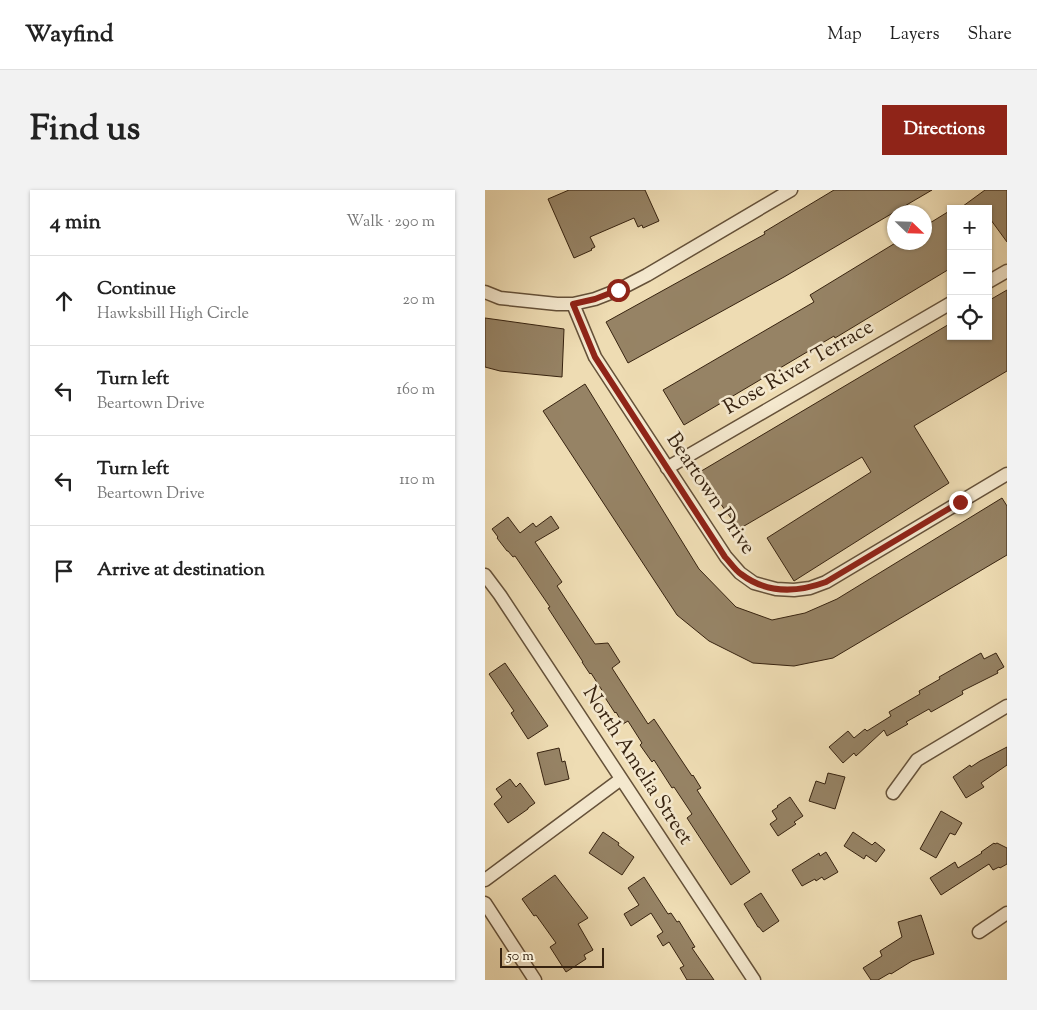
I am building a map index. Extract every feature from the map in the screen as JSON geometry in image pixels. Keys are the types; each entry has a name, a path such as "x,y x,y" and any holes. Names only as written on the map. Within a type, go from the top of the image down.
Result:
{"street":[{"path":"485,292 500,298 557,304 573,304 595,299 647,275 791,190"},
{"path":"992,280 1007,271"},
{"name":"Beartown Drive","path":"573,304 595,357 725,557 740,573 755,583 776,590 794,590 810,588 826,582 1007,474"},
{"name":"Rose River Terrace","path":"667,468 947,306"},
{"name":"North Amelia Street","path":"485,575 754,980"},
{"path":"893,793 917,760 1007,706"},
{"path":"485,880 621,779"},
{"path":"485,903 535,980"},
{"path":"979,932 1007,913"}],"building":[{"path":"569,190 645,190 659,221 643,228 642,225 638,227 634,218 590,237 595,247 574,258 548,199"},
{"path":"834,190 932,190 906,205 887,205 887,216 784,277 628,363 606,322 765,234 764,232"},
{"path":"985,190 1007,190 1007,242 992,221 992,205 964,205"},
{"path":"947,212 947,270 835,338 834,336 684,425 663,390 814,302 810,295 887,248 887,250 932,250 932,222"},
{"path":"1007,290 1007,371 914,426 949,483 794,581 767,538 871,472 862,457 739,529 698,473 947,325 947,340 992,340 992,299"},
{"path":"485,318 564,329 562,377 500,371 485,367"},
{"path":"585,384 699,569 736,607 772,620 805,613 837,599 1002,498 1007,506 1007,555 833,658 794,666 753,663 709,641 677,615 543,411"},
{"path":"551,516 559,528 535,542 562,582 557,586 595,644 608,643 620,662 612,668 648,724 654,719 693,775 701,788 697,790 750,872 731,885 687,818 692,814 674,787 672,788 654,760 652,762 640,745 642,743 628,721 623,724 615,713 548,608 550,607 515,556 513,557 507,551 492,529 508,517 520,533 533,523 536,527"},
{"path":"981,653 984,659 996,653 1004,667 997,671 998,673 962,691 963,694 931,712 929,709 906,722 908,724 887,736 884,730 856,756 854,753 843,763 829,747 848,731 854,738 865,729 867,731 891,716 889,712 920,694 919,691 940,679 939,677"},
{"path":"505,663 548,726 528,739 511,713 514,711 489,674"},
{"path":"1007,747 1007,765 981,783 984,787 966,798 953,777 970,765 971,767"},
{"path":"559,748 562,762 565,761 569,779 545,785 537,753"},
{"path":"828,773 845,777 835,809 809,801 816,781 825,784"},
{"path":"510,779 516,787 520,783 535,803 508,823 494,804 502,797 496,789"},
{"path":"790,797 803,816 794,822 796,824 778,836 770,824 777,819 772,811"},
{"path":"941,811 962,823 955,835 950,833 936,858 920,849"},
{"path":"603,832 634,857 622,875 589,853"},
{"path":"853,832 872,845 875,842 885,850 876,862 866,855 864,859 844,846"},
{"path":"994,843 1007,848 1007,864 993,870 989,864 941,895 930,878 955,862 958,868"},
{"path":"826,852 838,872 824,880 822,877 802,886 792,870 819,853 820,856"},
{"path":"555,875 588,918 578,924 593,950 584,955 586,959 566,972 550,947 556,943 522,899"},
{"path":"644,877 668,914 671,913 677,922 679,921 695,947 692,948 714,980 687,980 680,968 684,966 669,942 663,946 657,936 663,932 651,913 631,926 624,914 639,905 628,888"},
{"path":"761,893 779,921 763,932 744,904"},
{"path":"921,915 934,954 912,961 878,980 871,980 863,968 882,956 880,951 902,937 898,922"}],"route":[{"path":"618,290 595,299 573,304 595,357 725,557 740,573 755,583 776,590 794,590 810,588 826,582 960,502"}]}
